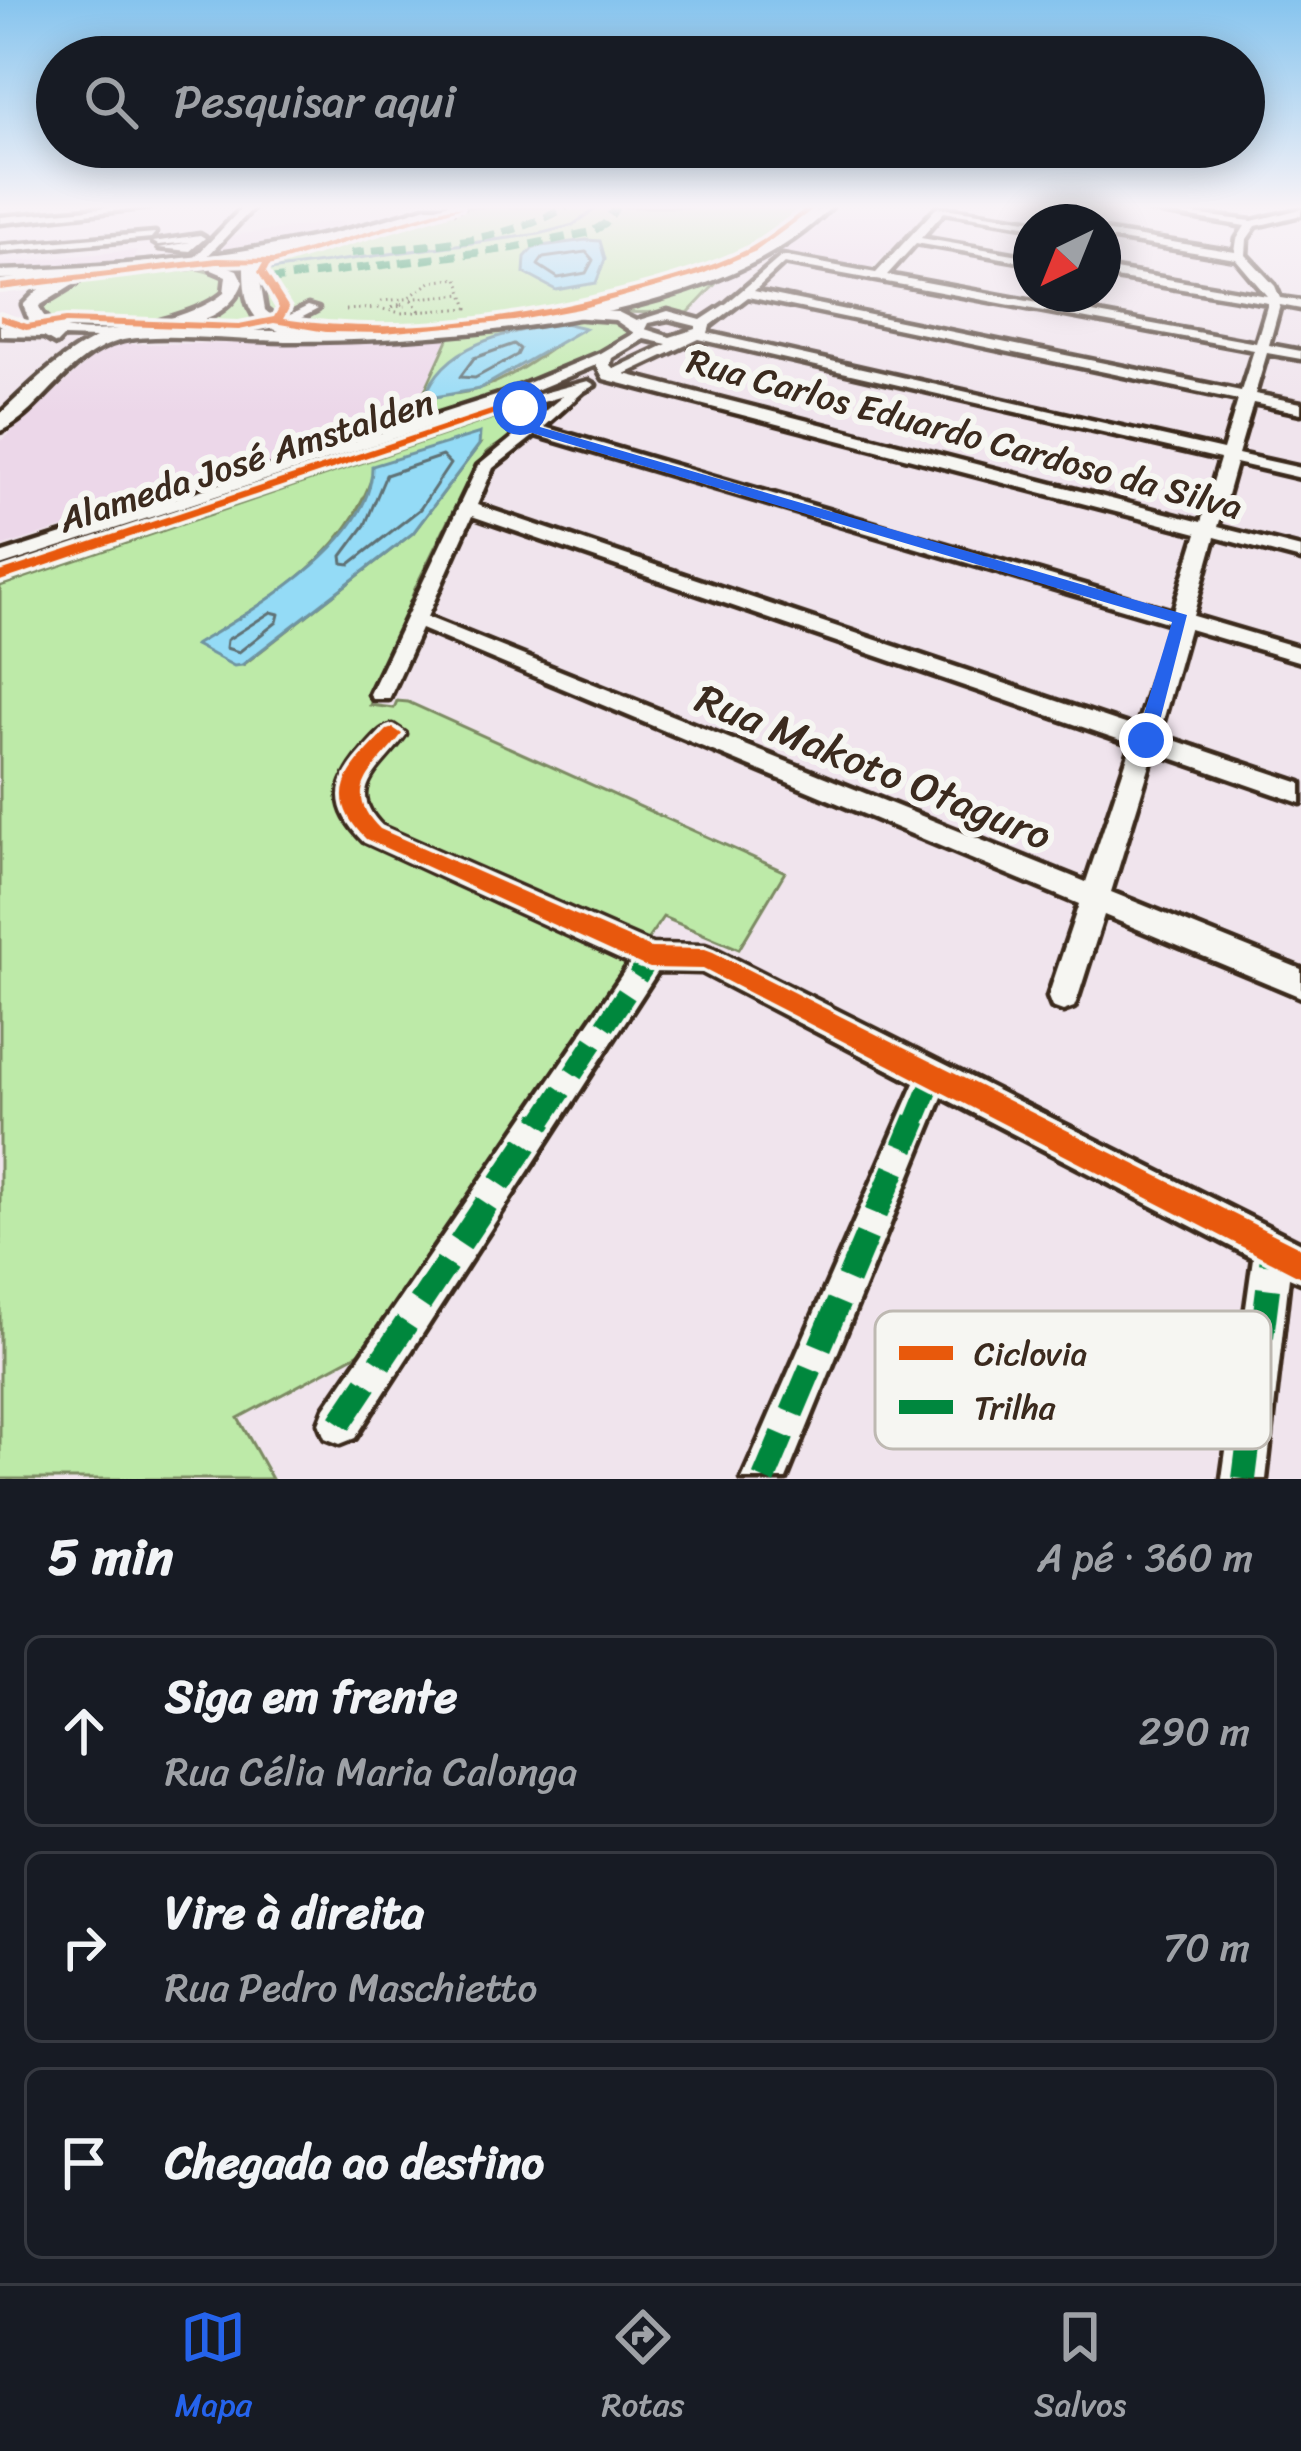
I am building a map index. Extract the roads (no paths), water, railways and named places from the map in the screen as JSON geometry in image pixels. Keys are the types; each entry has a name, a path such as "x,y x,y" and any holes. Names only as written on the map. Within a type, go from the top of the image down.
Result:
{"main road":[{"path":"42,339 30,309 43,293 86,276"},
{"path":"0,425 87,350 125,334 188,320 231,297 237,289 233,276"},
{"path":"253,276 257,314 293,327"},
{"path":"42,339 125,334 313,340 459,329 566,314 709,276"},
{"path":"0,279 22,293 13,308 0,315"},
{"path":"157,336 293,327 459,329"},
{"path":"0,334 58,341 58,352 38,379 0,410"}],"street":[{"path":"381,694 486,466 588,385 698,332 760,276"},
{"path":"875,276 1301,355"},
{"path":"1127,276 1301,305"},
{"path":"1063,997 1146,740 1275,301 1259,276"},
{"path":"744,293 1301,408"},
{"path":"566,314 618,316 663,340 698,332"},
{"path":"640,331 643,320 668,315 698,332 1301,473"},
{"name":"Alameda José Amstalden","path":"0,560 507,397 605,356 640,331"},
{"path":"605,356 603,366 612,375"},
{"name":"Rua Carlos Eduardo Cardoso da Silva","path":"612,375 1301,554"},
{"name":"Alameda José Amstalden","path":"0,577 588,385"},
{"path":"513,406 533,419 533,429"},
{"path":"533,429 1301,655"},
{"path":"470,509 1301,793"},
{"name":"Rua Makoto Otaguro","path":"417,620 1301,983"},
{"path":"393,734 351,789 350,806 358,822 373,834 650,958 705,959 1287,1256 1271,1339"},
{"path":"340,1423 650,958"},
{"path":"764,1479 934,1076"},
{"path":"1244,1479 1250,1449"}],"water":[{"path":"530,276 599,276 596,283 556,290"},
{"path":"564,323 585,328 479,389 424,399 434,379 464,351 502,335"},
{"path":"480,433 479,445 413,533 242,665 234,666 195,645 277,593 332,547 353,522 367,494 372,466"}]}
